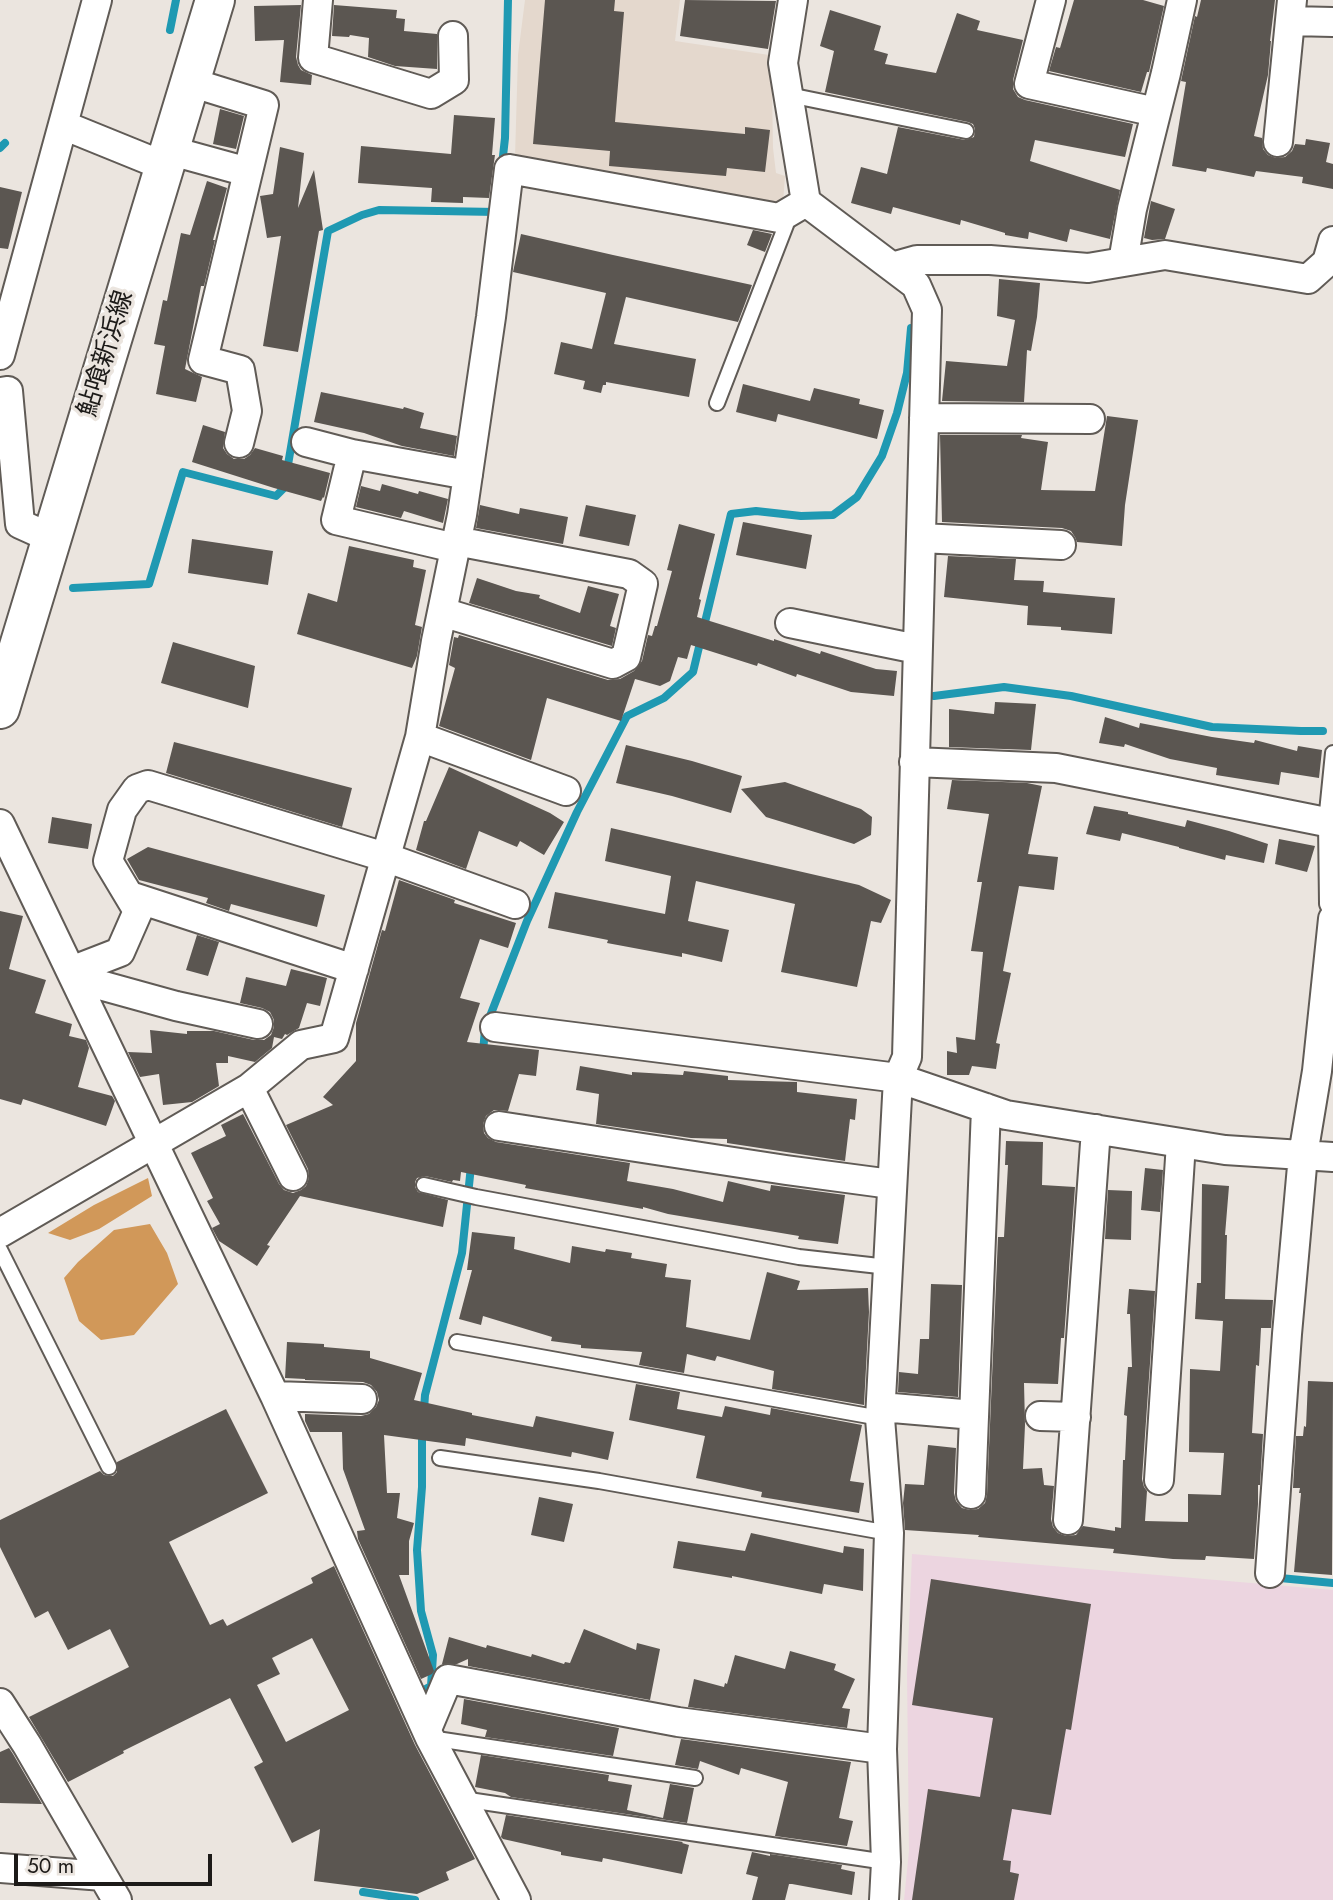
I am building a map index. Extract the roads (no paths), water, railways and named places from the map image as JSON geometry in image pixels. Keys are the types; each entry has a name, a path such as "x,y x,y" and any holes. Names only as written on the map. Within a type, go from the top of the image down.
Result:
{"main road":[{"name":"鮎喰新浜線","path":"0,709 215,0"}],"street":[{"path":"0,355 97,0"},
{"path":"318,0 313,58 431,94 454,80 453,36"},
{"path":"793,0 783,63 789,95 796,208"},
{"path":"1051,0 1029,84 1156,112"},
{"path":"1123,262 1132,209 1182,0"},
{"path":"1278,142 1291,11 1333,22"},
{"path":"190,82 264,105 202,360 240,370 252,413 239,443"},
{"path":"63,125 166,158 248,172"},
{"path":"0,1233 249,1088 301,1045 334,1038 419,737 468,475 509,169 779,218 796,208"},
{"path":"796,208 892,267 916,285 927,310 907,1057 898,1078 881,1413 889,1533 882,1749 886,1862 884,1900"},
{"path":"892,267 917,260 990,260 1088,268 1166,255 1308,279 1327,262 1333,241"},
{"path":"0,392 8,391 20,524 51,538"},
{"path":"924,418 1090,419"},
{"path":"306,442 352,454 468,475"},
{"path":"352,454 336,520 629,574 643,584 626,657 613,664 442,611"},
{"path":"920,538 1062,545"},
{"path":"790,623 917,649"},
{"path":"419,737 566,791"},
{"path":"914,762 1056,768 1326,822"},
{"path":"75,979 120,952 138,911 108,861 122,810 137,789 148,785 386,857 515,904"},
{"path":"0,824 275,1396 429,1733 516,1900"},
{"path":"130,897 354,969"},
{"path":"1270,1573 1303,1155 1317,1071 1333,918"},
{"path":"75,979 176,1006 258,1024"},
{"path":"495,1027 898,1078 1006,1115 1225,1150 1333,1157"},
{"path":"249,1088 293,1176"},
{"path":"971,1494 986,1108"},
{"path":"499,1126 891,1184"},
{"path":"1068,1520 1062,1473 1076,1417 1096,1129"},
{"path":"1160,1480 1181,1143"},
{"path":"275,1396 362,1399"},
{"path":"881,1413 974,1415"},
{"path":"1040,1416 1076,1417"},
{"path":"429,1733 448,1679 678,1721 882,1749"},
{"path":"0,1703 110,1888"},
{"path":"0,1868 110,1888"}],"lane":[{"path":"789,95 966,131"},
{"path":"717,403 786,225 796,208"},
{"path":"1333,752 1326,822 1327,904 1333,918"},
{"path":"424,1185 799,1257 888,1267"},
{"path":"0,1250 109,1467"},
{"path":"457,1342 881,1413"},
{"path":"440,1458 599,1481 889,1533"},
{"path":"429,1733 695,1778"},
{"path":"462,1799 886,1862"}],"waterway":[{"path":"170,30 176,0"},
{"path":"502,165 508,0"},
{"path":"0,148 5,143"},
{"path":"73,588 149,584 183,472 276,496 284,488 328,231 379,210 497,212 497,209"},
{"path":"483,1052 485,1029 527,921 577,812 627,716 664,698 693,672 731,514 756,511 801,516 833,515 857,497 882,456 897,413 907,373 911,328"},
{"path":"934,696 1004,687 1071,696 1212,727 1323,731"},
{"path":"424,1410 425,1395 462,1253 471,1166"},
{"path":"422,1430 422,1487 417,1550 421,1611 433,1655 431,1686 424,1690"},
{"path":"1280,1578 1333,1583"},
{"path":"363,1892 415,1900"}]}
